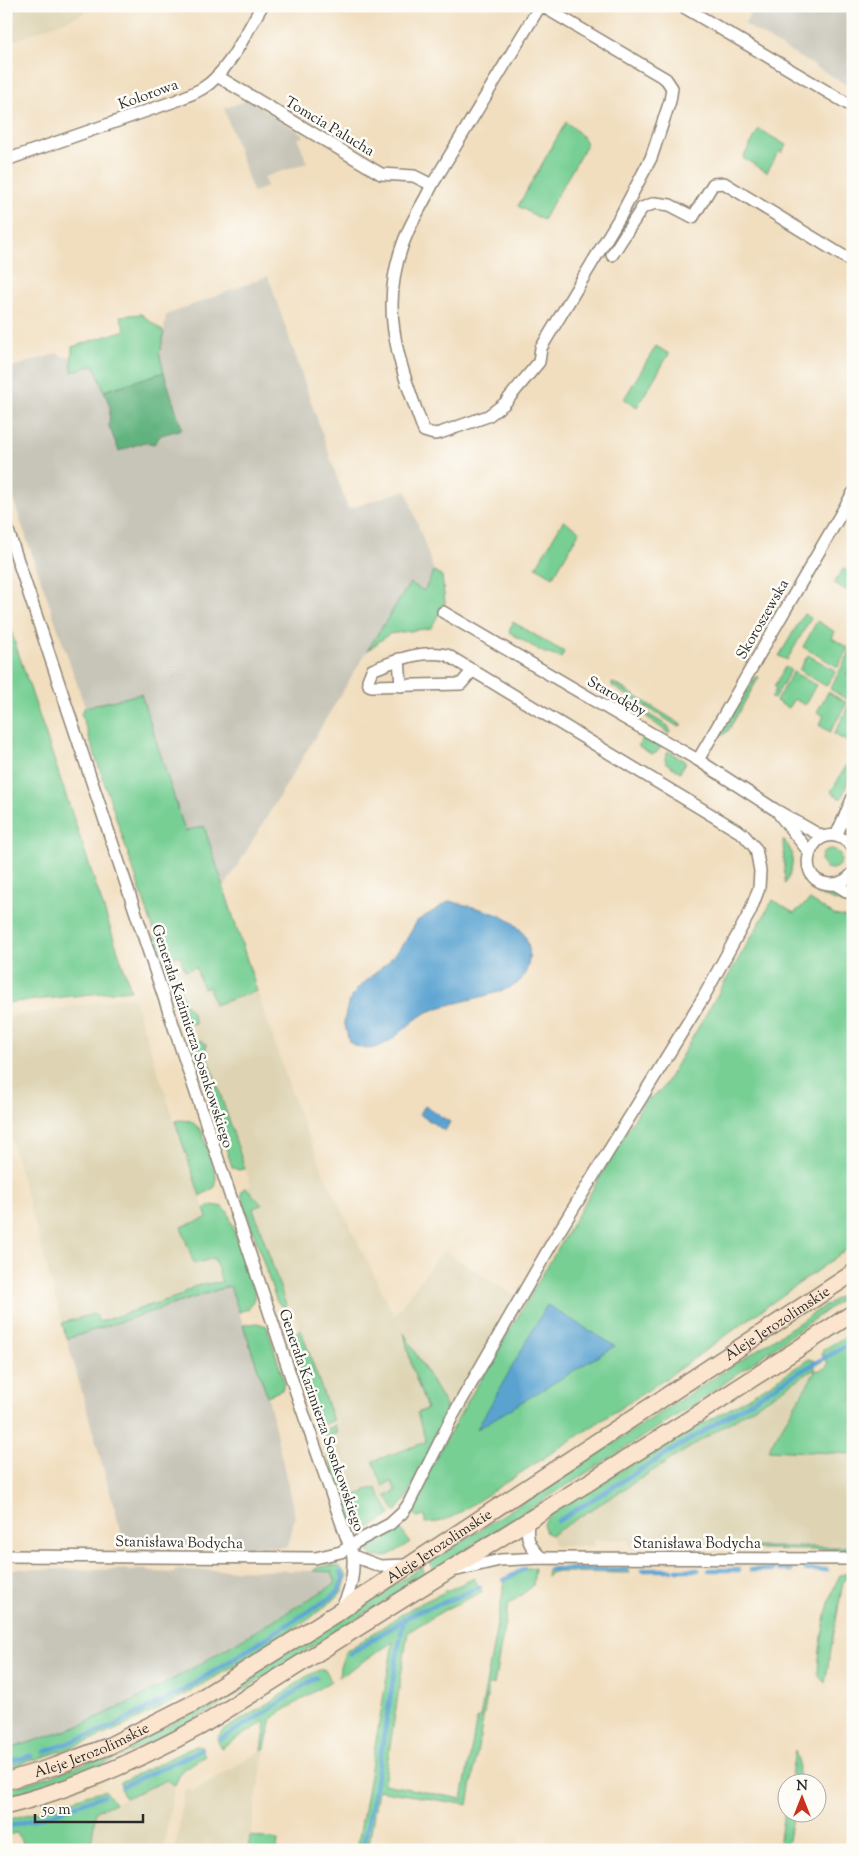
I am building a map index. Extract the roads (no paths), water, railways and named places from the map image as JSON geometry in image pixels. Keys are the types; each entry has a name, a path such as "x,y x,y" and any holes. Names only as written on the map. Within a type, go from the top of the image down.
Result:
{"main road":[{"name":"Aleje Jerozolimskie","path":"6,1781 85,1756 158,1723 200,1700 340,1611 853,1272"},
{"name":"Aleje Jerozolimskie","path":"6,1806 80,1783 143,1756 232,1708 443,1573 704,1410 853,1313"}],"street":[{"name":"Kolorowa","path":"6,160 178,100 203,88 218,76 228,63 262,6"},
{"path":"541,6 666,79 672,88 670,101 651,158 621,215 541,348 539,362 504,404 488,416 440,433 424,431 400,366 396,351 391,308 393,285 399,257 409,230 432,186 541,6"},
{"path":"682,6 853,107"},
{"name":"Tomcia Palucha","path":"218,76 381,174 414,176 432,186"},
{"path":"612,255 642,208 655,203 670,205 693,218 713,184 724,183 853,262"},
{"name":"Skoroszewska","path":"698,760 853,493"},
{"name":"Generała Kazimierza Sosnkowskiego","path":"6,525 351,1551 354,1570 352,1585 340,1611"},
{"name":"Starodęby","path":"443,612 698,760 774,809 823,837"},
{"name":"Stanisława Bodycha","path":"6,1556 315,1558 351,1551 390,1524 402,1513 452,1417 552,1243 703,998 750,912 759,888 760,871 756,849 743,834 447,655 426,654 399,659 372,670 368,680 372,686 400,686"},
{"path":"399,659 400,686 461,684 473,670"},
{"path":"836,836 853,797"},
{"name":"Starodęby","path":"774,809 809,852"},
{"path":"853,847 846,839 836,836 823,837 814,843 809,852 808,861 810,871 820,881 835,884 853,895"},
{"path":"835,884 842,882 853,873"},
{"path":"529,1519 526,1530 527,1540 535,1552 542,1558"},
{"path":"351,1551 380,1566 409,1565"},
{"name":"Stanisława Bodycha","path":"443,1573 500,1560 542,1558 853,1559"}],"water":[{"path":"450,901 486,910 519,928 526,937 529,949 528,966 520,981 513,986 490,995 434,1009 415,1020 380,1046 370,1049 360,1048 349,1042 344,1021 348,1004 357,989 389,961 406,940 417,921"},
{"path":"425,1106 450,1122 445,1131 419,1114"},
{"path":"547,1305 615,1346 477,1429"}],"waterway":[{"path":"558,1521 794,1375 853,1342"},
{"path":"504,1580 524,1569"},
{"path":"550,1569 626,1570"},
{"path":"642,1570 672,1570"},
{"path":"677,1570 698,1570"},
{"path":"709,1570 739,1570"},
{"path":"751,1570 773,1570"},
{"path":"779,1570 791,1570"},
{"path":"806,1570 827,1570"},
{"path":"44,1752 111,1727 184,1690 330,1598 338,1591 344,1578 340,1572"},
{"path":"350,1654 416,1612 480,1587"},
{"path":"401,1634 404,1619"},
{"path":"375,1788 400,1639"},
{"path":"221,1739 263,1714 316,1677"},
{"path":"123,1786 201,1750"},
{"path":"6,1762 31,1756"},
{"path":"363,1850 374,1792"},
{"path":"6,1827 50,1815 104,1795"}]}
